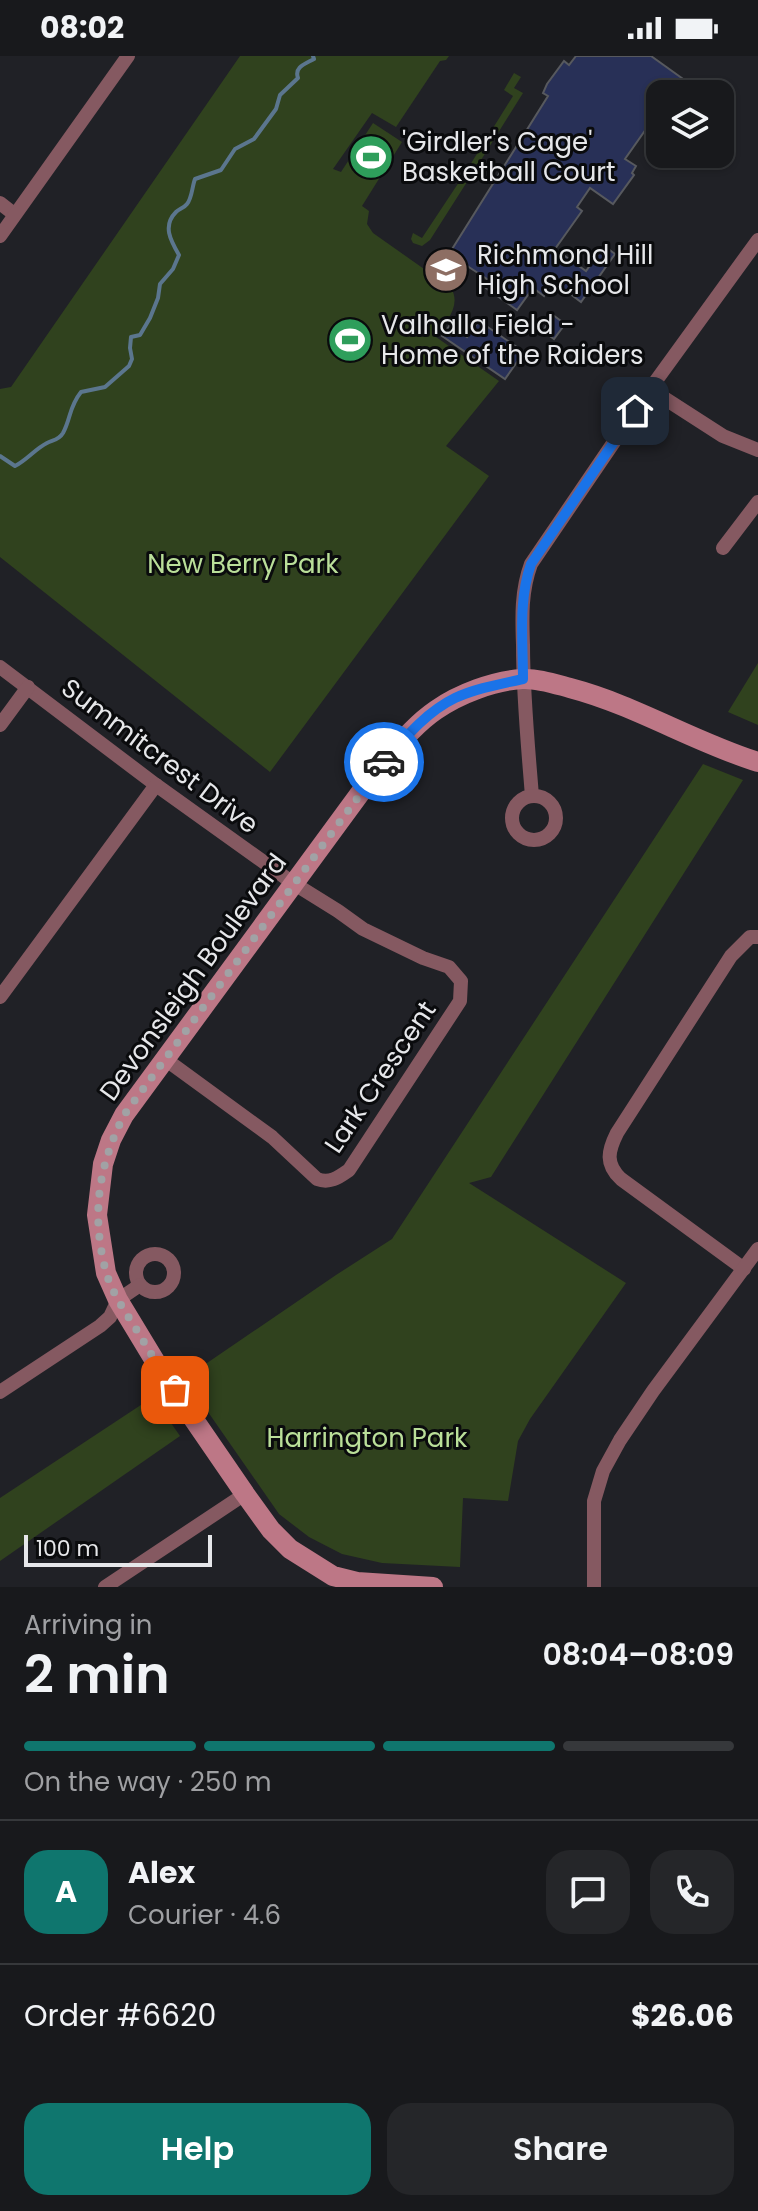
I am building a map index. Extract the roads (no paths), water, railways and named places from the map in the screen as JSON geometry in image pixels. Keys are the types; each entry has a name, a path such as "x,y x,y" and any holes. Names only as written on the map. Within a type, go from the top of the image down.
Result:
{"street":[{"path":"0,236 128,56"},
{"path":"0,203 14,214"},
{"path":"532,796 523,679 522,610 524,583 531,564 650,389 758,240"},
{"path":"650,389 723,436 758,450"},
{"path":"723,548 758,502"},
{"name":"Summitcrest Drive","path":"0,667 156,785 293,883"},
{"name":"Devonsleigh Boulevard","path":"433,1587 357,1582 333,1576 290,1549 271,1530 245,1494 164,1376 118,1300 106,1273 97,1215 103,1164 111,1140 124,1115 380,766 406,736 433,712 456,698 523,679 555,684 592,694 758,762"},
{"path":"0,725 28,687"},
{"path":"0,997 156,785"},
{"name":"Lark Crescent","path":"165,1059 272,1137 317,1179 323,1182 335,1179 349,1170 460,1001 461,981 449,967 363,929 293,883"},
{"path":"744,1269 621,1179 613,1171 608,1158 617,1133 731,956 750,937 758,937"},
{"path":"594,1587 594,1501 603,1471 653,1391 758,1249"},
{"path":"0,1392 100,1326 110,1317 118,1300 140,1285"},
{"path":"105,1587 245,1494"}],"waterway":[{"path":"0,456 15,466 58,438 81,392 105,387 129,366 132,359 131,337 140,335 150,318 160,284 173,269 179,255 169,234 172,217 189,202 195,179 221,170 235,149 254,139 276,109 280,95 298,78 299,68 314,59 313,56"}],"place":[{"name":"'Girdler's Cage' Basketball Court","path":"371,157"},
{"name":"Richmond Hill High School","path":"446,270"},
{"name":"Valhalla Field - Home of the Raiders","path":"350,340"}],"park label":[{"name":"New Berry Park","path":"243,564"},
{"name":"Harrington Park","path":"367,1438"}]}
